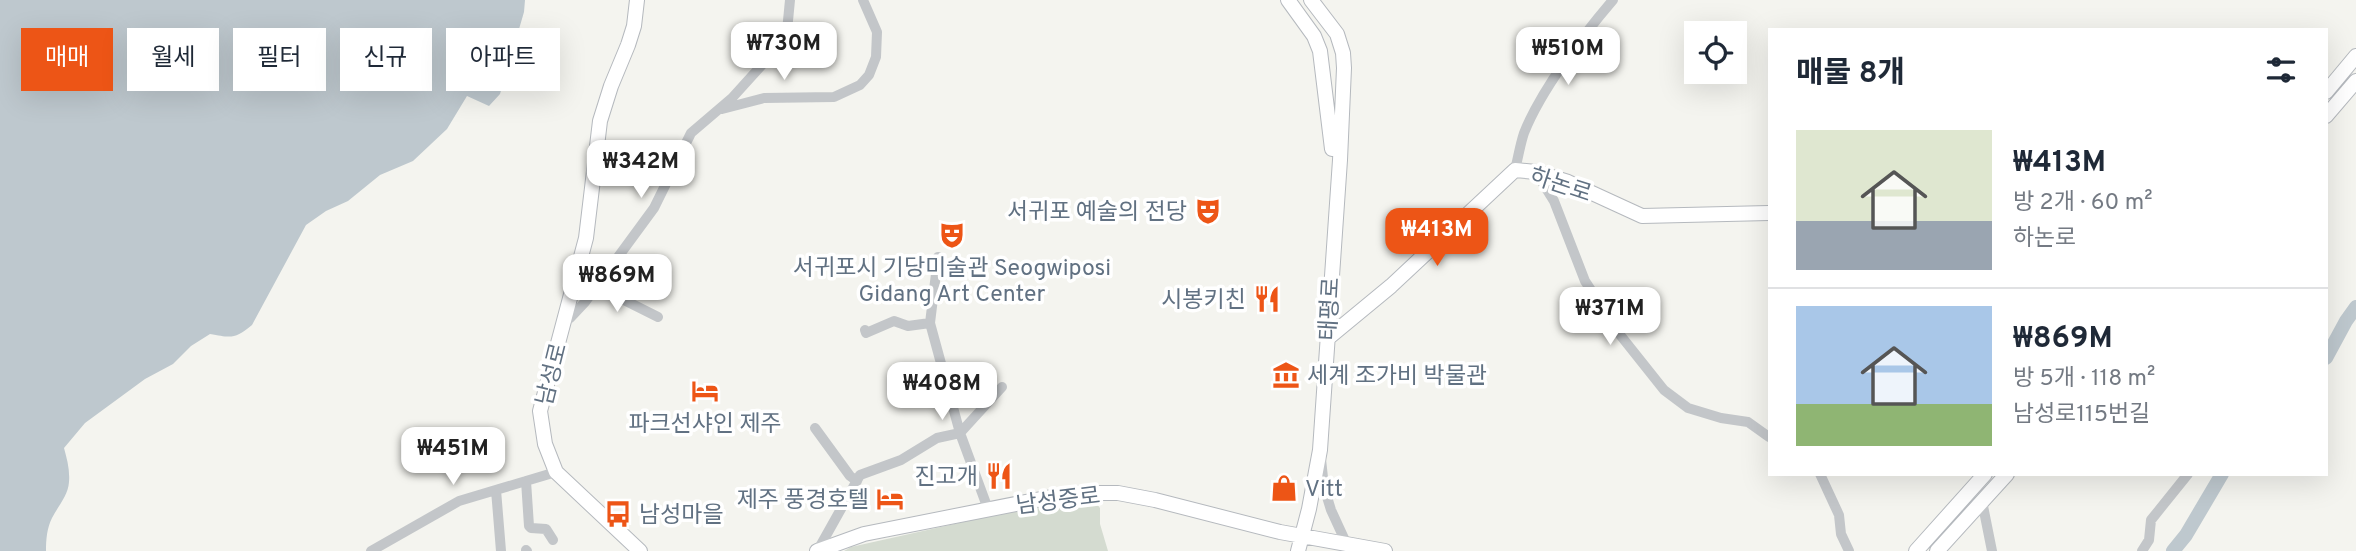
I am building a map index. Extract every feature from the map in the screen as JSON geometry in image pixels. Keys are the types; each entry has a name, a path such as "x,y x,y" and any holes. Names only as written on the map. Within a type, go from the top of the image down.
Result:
{"street":[{"name":"남성로","path":"637,0 634,26 600,121 586,238 540,411 545,444 556,472 640,551"},
{"path":"566,316 570,318 578,310 654,208 691,133 739,91 780,45 787,31 790,0"},
{"path":"718,110 764,98 834,97 860,85 873,66 877,45 877,32 863,0"},
{"name":"태평로","path":"1289,0 1321,51 1336,190"},
{"name":"태평로","path":"1298,551 1320,450 1340,160 1343,52 1337,34 1311,0"},
{"path":"1515,170 1523,136 1534,110 1592,24 1613,0"},
{"path":"2328,90 2356,57"},
{"path":"2328,114 2356,81"},
{"name":"하논로","path":"1328,338 1391,286 1515,170 1536,172 1569,182 1642,216 1768,213"},
{"path":"1536,172 1554,201 1585,281 1621,336 1664,390 1688,408 1721,418 1748,422 1768,436"},
{"path":"938,257 930,323 960,433 988,509"},
{"path":"600,280 616,296 658,317"},
{"path":"865,330 866,333 894,321 908,326 930,323"},
{"path":"817,551 860,475 901,460 937,438 960,433 1002,387"},
{"path":"814,428 850,476 857,481"},
{"path":"1320,450 1324,487 1348,547"},
{"path":"371,551 459,500 556,472"},
{"path":"1821,476 1839,515 1841,534 1849,551"},
{"path":"1916,551 1983,476"},
{"path":"1937,551 2005,476"},
{"path":"2142,551 2150,540 2151,520 2187,476"},
{"path":"526,481 528,526 545,529 554,540"},
{"path":"496,490 501,551"},
{"name":"남성중로","path":"817,551 864,534 988,509 1062,496 1118,493 1348,547 1385,551"},
{"path":"1982,501 1992,551"}],"shaded area":[{"path":"0,0 525,0 519,28 446,28 446,91 501,91 489,106 467,96 447,129 413,161 380,175 348,201 326,211 306,225 252,325 246,330 233,336 210,334 191,346 173,364 145,379 85,423 64,448 69,469 68,487 49,526 46,551 0,551"},
{"path":"1089,494 1100,508 1100,524 1108,551 844,551 851,547"}],"waterway":[{"path":"2328,354 2356,307"},
{"path":"2173,551 2186,535 2221,476"}],"place":[{"name":"서귀포 예술의 전당","path":"1208,211"},
{"name":"서귀포시 기당미술관 Seogwiposi Gidang Art Center","path":"952,235"},
{"name":"시봉키친","path":"1267,299"},
{"name":"세계 조가비 박물관","path":"1286,375"},
{"name":"파크선샤인 제주","path":"705,391"},
{"name":"진고개","path":"999,476"},
{"name":"Vitt","path":"1284,488"},
{"name":"제주 풍경호텔","path":"890,499"},
{"name":"남성마을","path":"618,514"}]}
